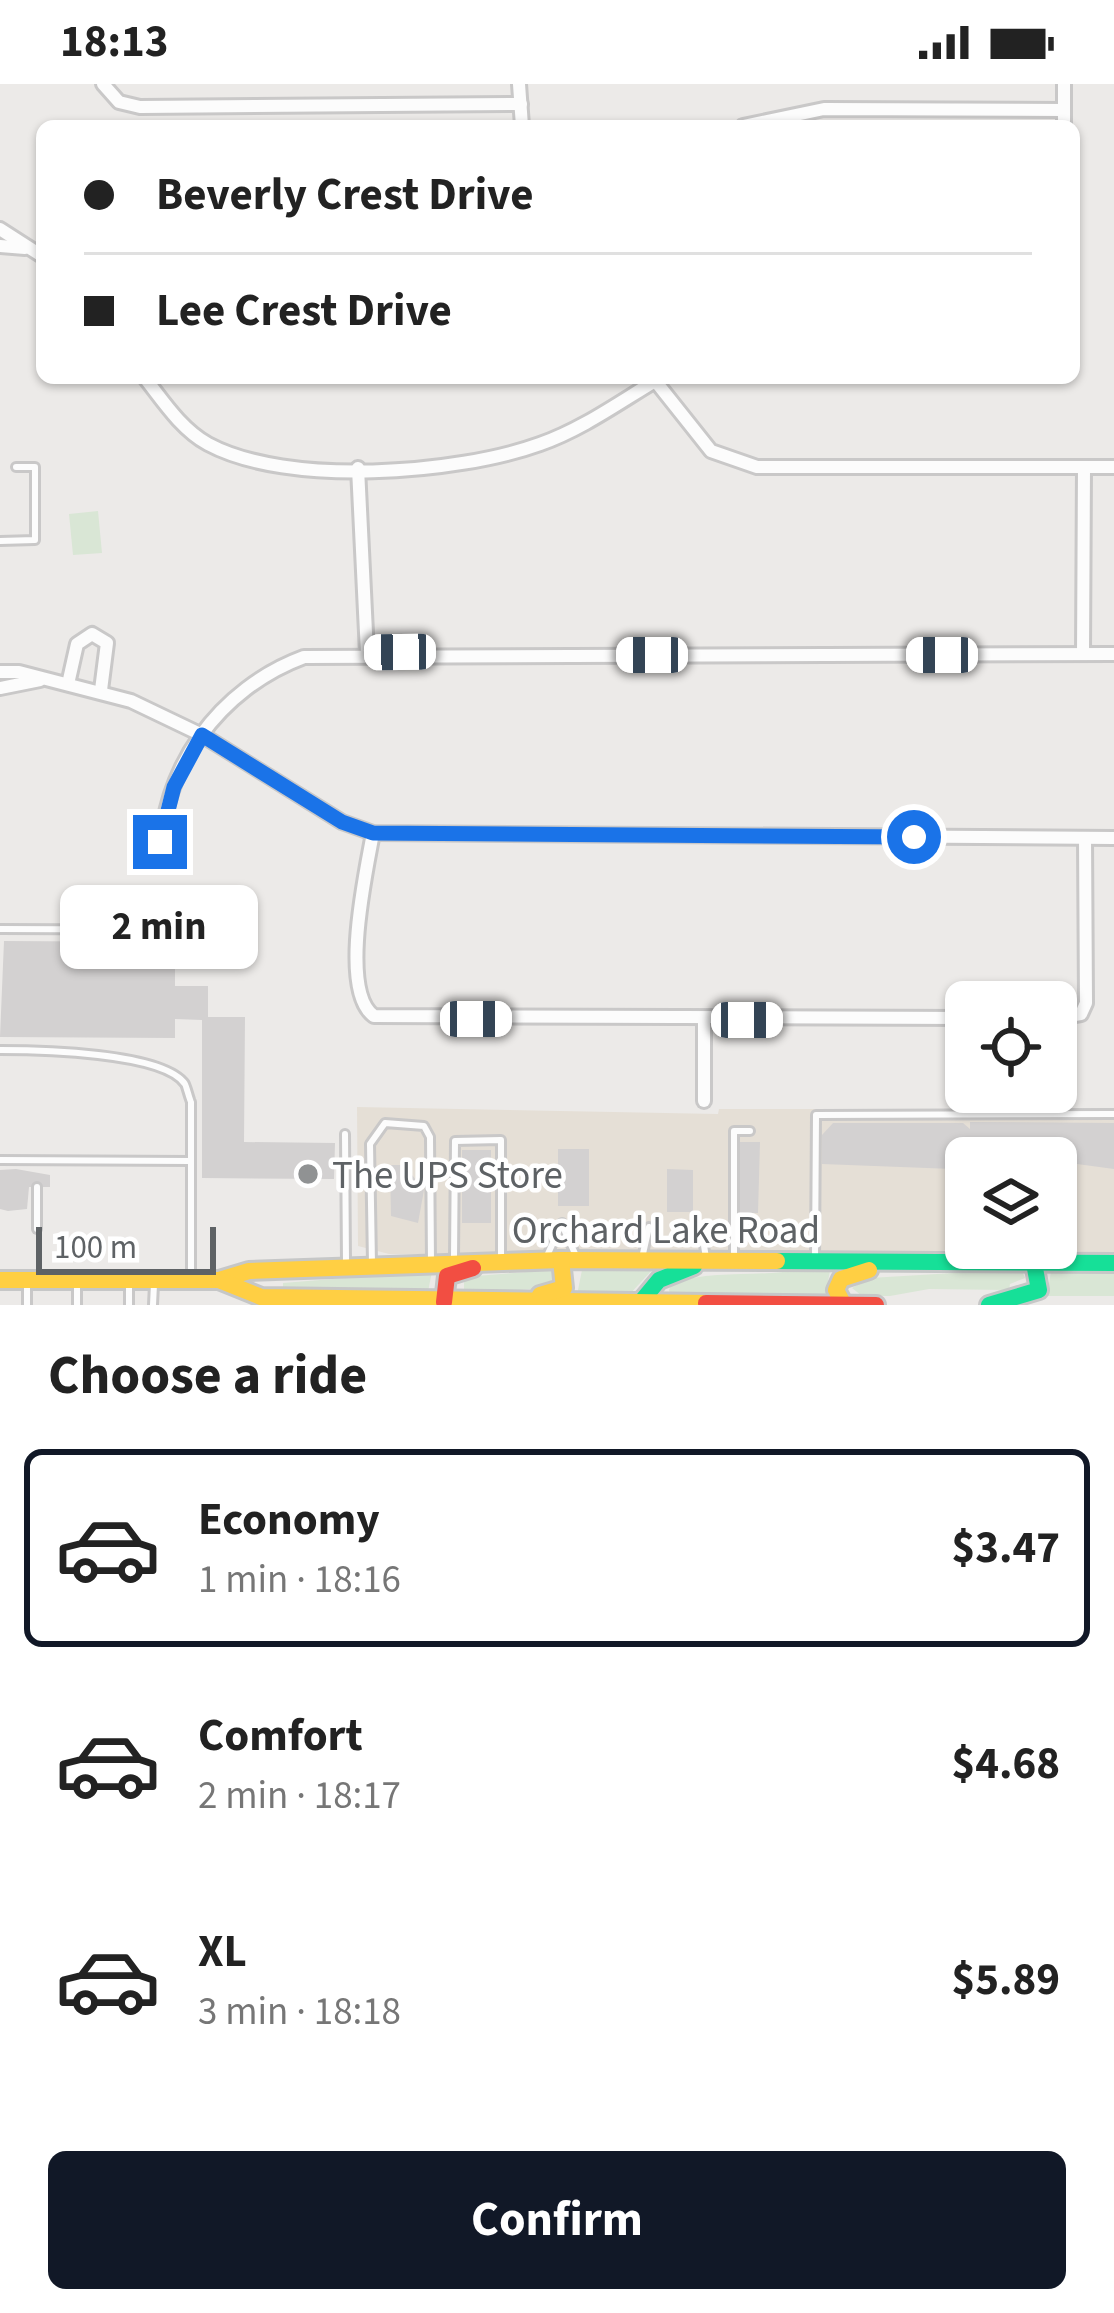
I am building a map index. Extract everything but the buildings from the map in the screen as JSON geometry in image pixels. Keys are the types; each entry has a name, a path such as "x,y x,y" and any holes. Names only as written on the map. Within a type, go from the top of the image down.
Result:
{"main road":[{"name":"Orchard Lake Road","path":"0,1280 219,1280 249,1270 431,1262 899,1263 945,1259"},
{"path":"474,1303 557,1292 566,1283 561,1260"},
{"path":"444,1302 447,1276 499,1262"},
{"path":"639,1305 659,1280 706,1262"},
{"path":"844,1305 836,1290 845,1275 899,1263"},
{"name":"Orchard Lake Road","path":"1077,1263 1114,1263"},
{"path":"261,1297 260,1280 303,1268"},
{"path":"988,1305 1039,1291 1037,1269"},
{"name":"Orchard Lake Road","path":"219,1280 261,1297 876,1305"}],"street":[{"path":"103,84 119,102 140,107 520,104"},
{"path":"519,84 521,120"},
{"path":"1064,84 1064,120"},
{"path":"772,120 824,109 1064,110"},
{"path":"0,229 36,253"},
{"path":"0,247 26,248"},
{"path":"150,384 176,418 206,443 278,466 358,468 460,465 500,458 562,435 648,384"},
{"path":"660,384 711,452 757,466 1114,467"},
{"path":"358,468 367,653"},
{"path":"1083,654 1084,468"},
{"path":"68,684 77,644 92,634 107,643 101,690"},
{"path":"161,862 174,787 202,735 231,697 263,672 304,656 1114,654"},
{"path":"0,672 101,690 202,735 342,822 373,833 1114,838"},
{"path":"0,688 41,680"},
{"path":"373,833 362,893 357,990 362,1008 374,1016 945,1018"},
{"path":"1077,1015 1086,1003 1084,838"},
{"path":"704,1020 704,1101"}],"lane":[{"path":"0,541 35,540 34,467 16,467"},
{"path":"0,929 251,930"},
{"path":"0,1050 94,1056 170,1072 186,1084 191,1102 191,1280"},
{"path":"815,1263 816,1115 1114,1114"},
{"path":"372,1264 370,1144 385,1123 424,1126 430,1137 431,1262"},
{"path":"734,1262 734,1132 750,1131"},
{"path":"345,1134 346,1265"},
{"path":"454,1262 454,1141 501,1140 499,1262"},
{"path":"0,1160 191,1161"},
{"path":"37,1160 37,1175"},
{"path":"37,1228 38,1187"},
{"path":"561,1260 562,1223 561,1260"},
{"path":"641,1261 649,1227"},
{"path":"702,1233 706,1262"},
{"path":"27,1280 27,1305"},
{"path":"77,1280 77,1305"},
{"path":"129,1280 129,1305"},
{"path":"154,1280 154,1305"}],"shaded area":[{"path":"357,1107 718,1114 719,1109 1077,1113 1077,1109 1114,1109 1114,1254 1077,1252 1077,1137 945,1137 945,1250 933,1254 389,1254 358,1246"}],"green space":[{"path":"98,511 102,553 73,555 69,514"},
{"path":"551,1270 555,1278 546,1288 464,1294 464,1277"},
{"path":"582,1270 652,1270 629,1295 577,1295"},
{"path":"432,1271 428,1292 283,1288 283,1283"},
{"path":"830,1271 825,1296 671,1296 669,1290 672,1283 703,1276"},
{"path":"1022,1271 1025,1278 1010,1284 1009,1290 929,1289 862,1296 852,1288 870,1278"},
{"path":"1051,1271 1114,1271 1114,1296 1047,1296"}],"traffic: fast":[{"path":"777,1261 1114,1263"},
{"path":"639,1304 659,1280 694,1266"},
{"path":"989,1305 1039,1290 1035,1269"}],"traffic: slow":[{"path":"0,1280 219,1280 249,1271 561,1260 777,1261"},
{"path":"540,1295 564,1288 561,1260"},
{"path":"844,1305 836,1290 841,1279 869,1270"},
{"path":"219,1280 261,1297 706,1303"}],"traffic: jam":[{"path":"444,1302 447,1276 473,1268"},
{"path":"706,1303 876,1305"}],"place":[{"name":"The UPS Store","path":"308,1174"}],"route":[{"path":"160,842 174,787 202,735 342,822 373,833 914,837"}]}
